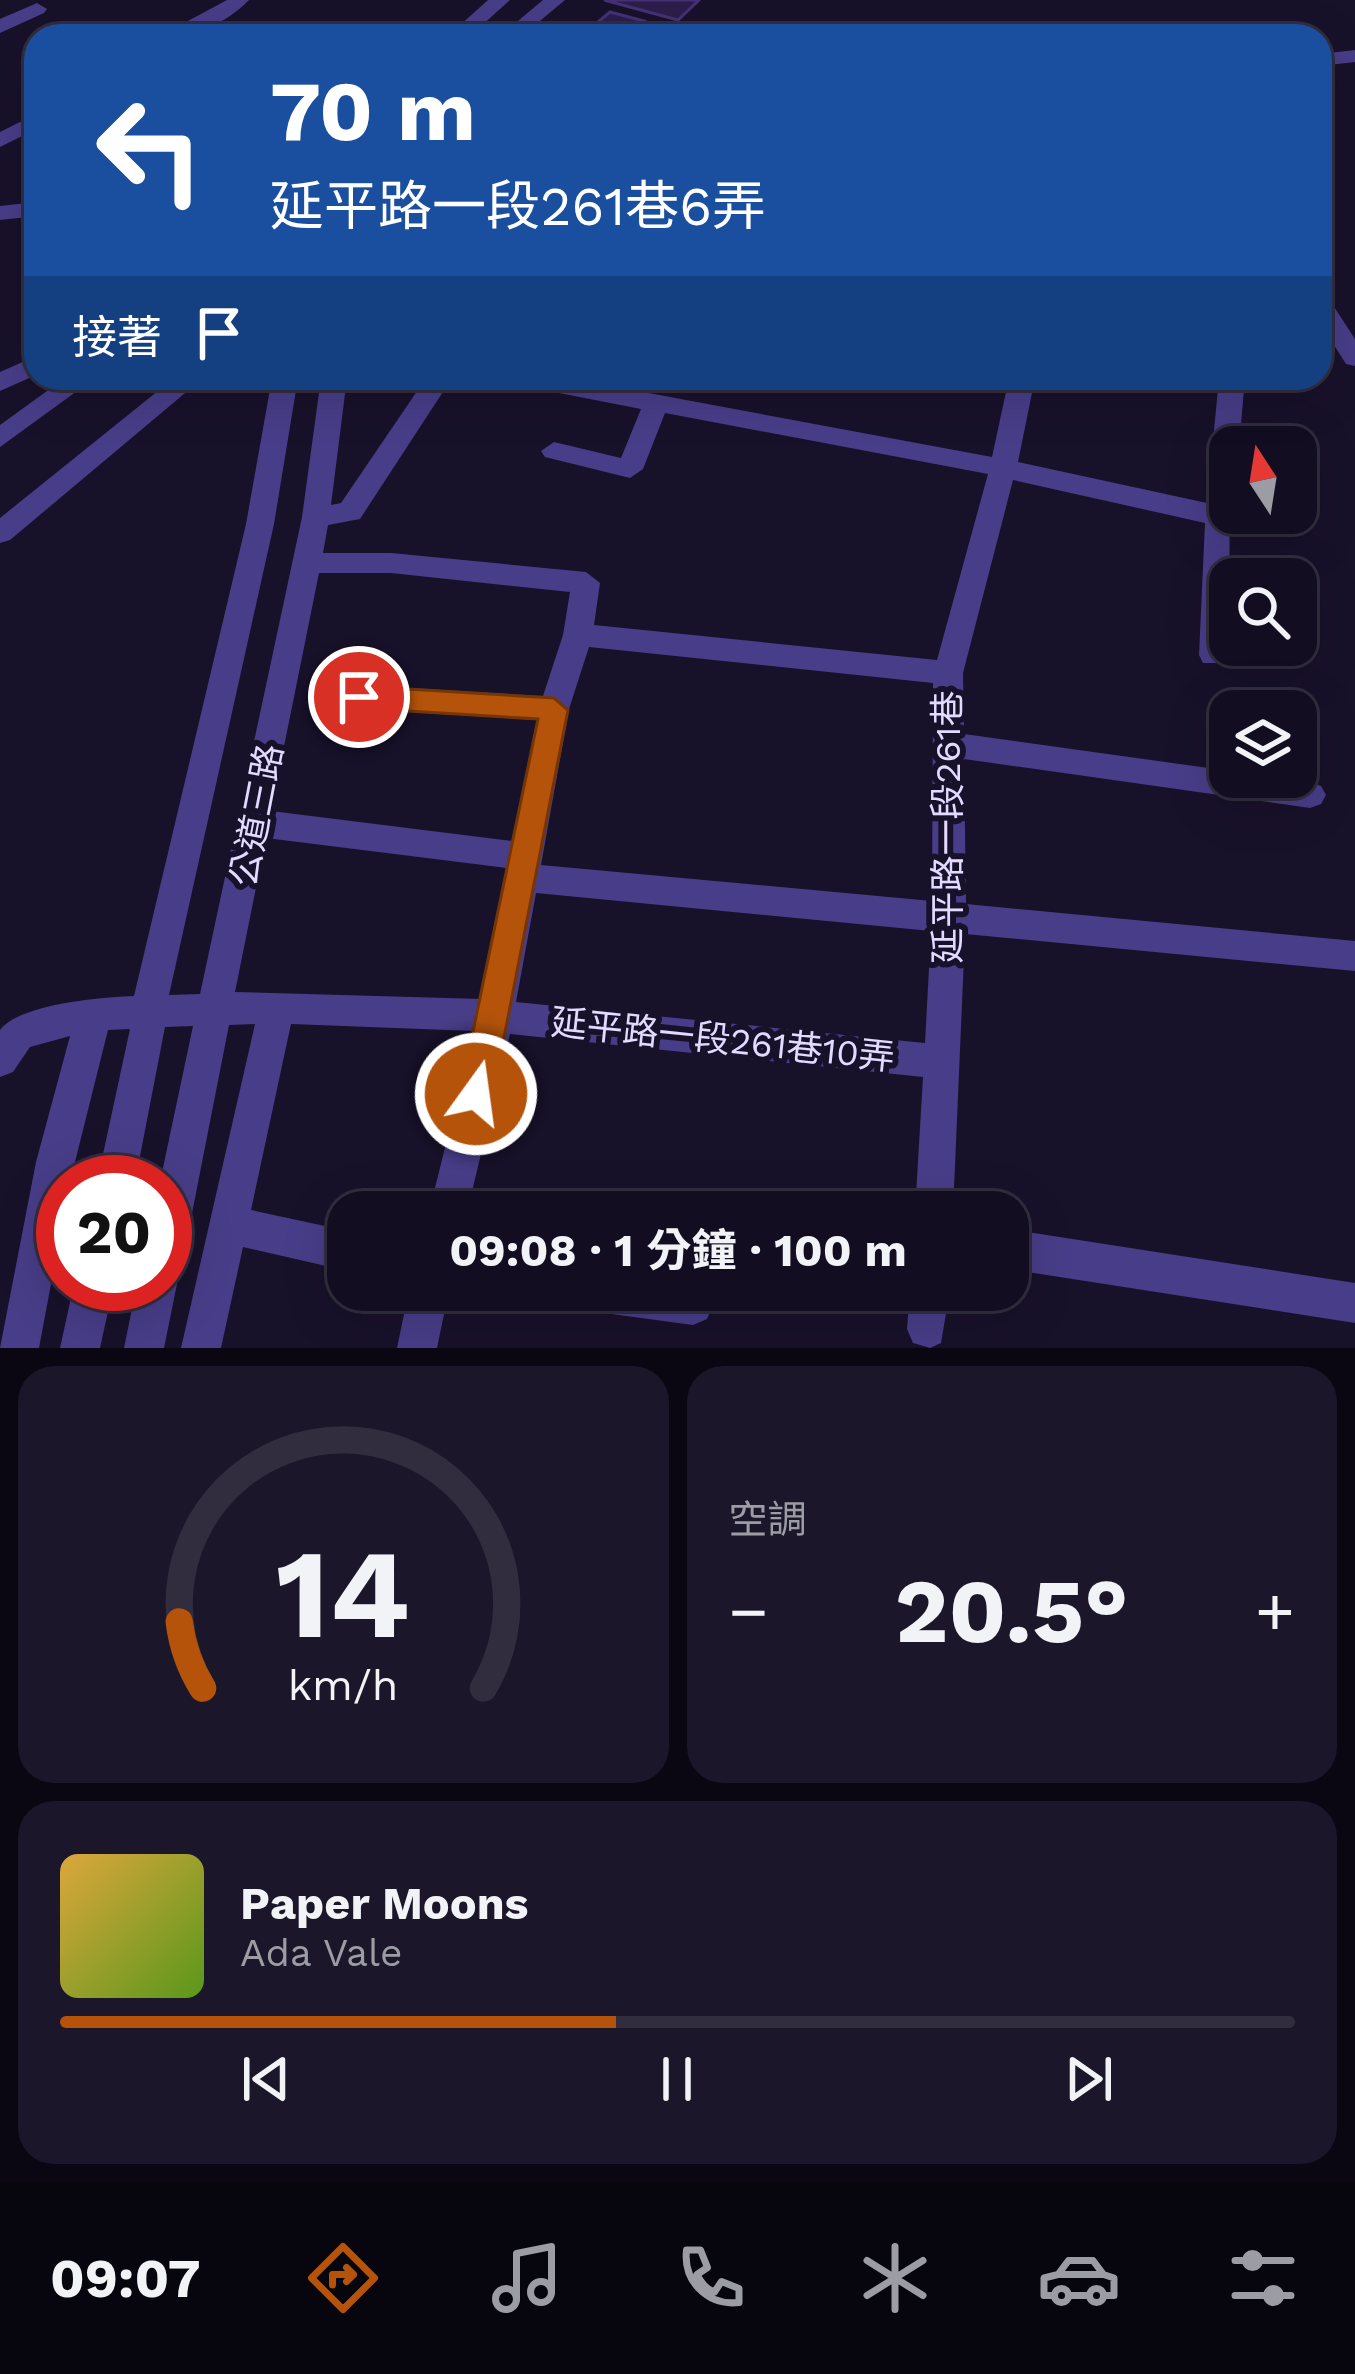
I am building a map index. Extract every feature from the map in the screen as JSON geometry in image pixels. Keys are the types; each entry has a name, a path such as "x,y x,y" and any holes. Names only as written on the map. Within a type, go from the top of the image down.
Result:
{"street":[{"path":"197,24 239,0"},
{"path":"472,24 500,0"},
{"path":"525,24 555,0"},
{"path":"0,27 37,8"},
{"path":"1332,332 1355,358"},
{"path":"0,438 66,390"},
{"path":"0,533 175,390"},
{"name":"公道三路","path":"121,1155 149,1012 260,524 283,390"},
{"name":"公道三路","path":"185,1155 316,517 332,390"},
{"path":"316,517 350,512 431,390"},
{"path":"587,390 1003,468 1209,513"},
{"name":"延平路一段261巷","path":"935,1191 949,916 948,673 1019,390"},
{"path":"1227,426 1231,390"},
{"path":"554,451 629,470 656,403"},
{"path":"307,563 391,563 586,583 578,635 554,710 496,1016 453,1191"},
{"path":"578,635 948,673"},
{"path":"359,697 554,710"},
{"path":"948,744 1209,781"},
{"path":"255,823 523,866 949,916 1355,956"},
{"path":"201,1348 277,1007"},
{"name":"延平路一段261巷10弄","path":"6,1037 94,1014 277,1007 496,1016 941,1061"},
{"path":"19,1348 56,1162 94,1014"},
{"path":"228,1224 327,1246"},
{"path":"1029,1252 1355,1304"},
{"path":"80,1348 88,1311"},
{"path":"144,1348 152,1311"},
{"path":"417,1348 425,1311"}],"building":[{"path":"604,0 699,0 678,20"},
{"path":"610,12 644,21 641,24 596,24"}],"route":[{"path":"359,697 554,710 496,1016 476,1094"}]}
